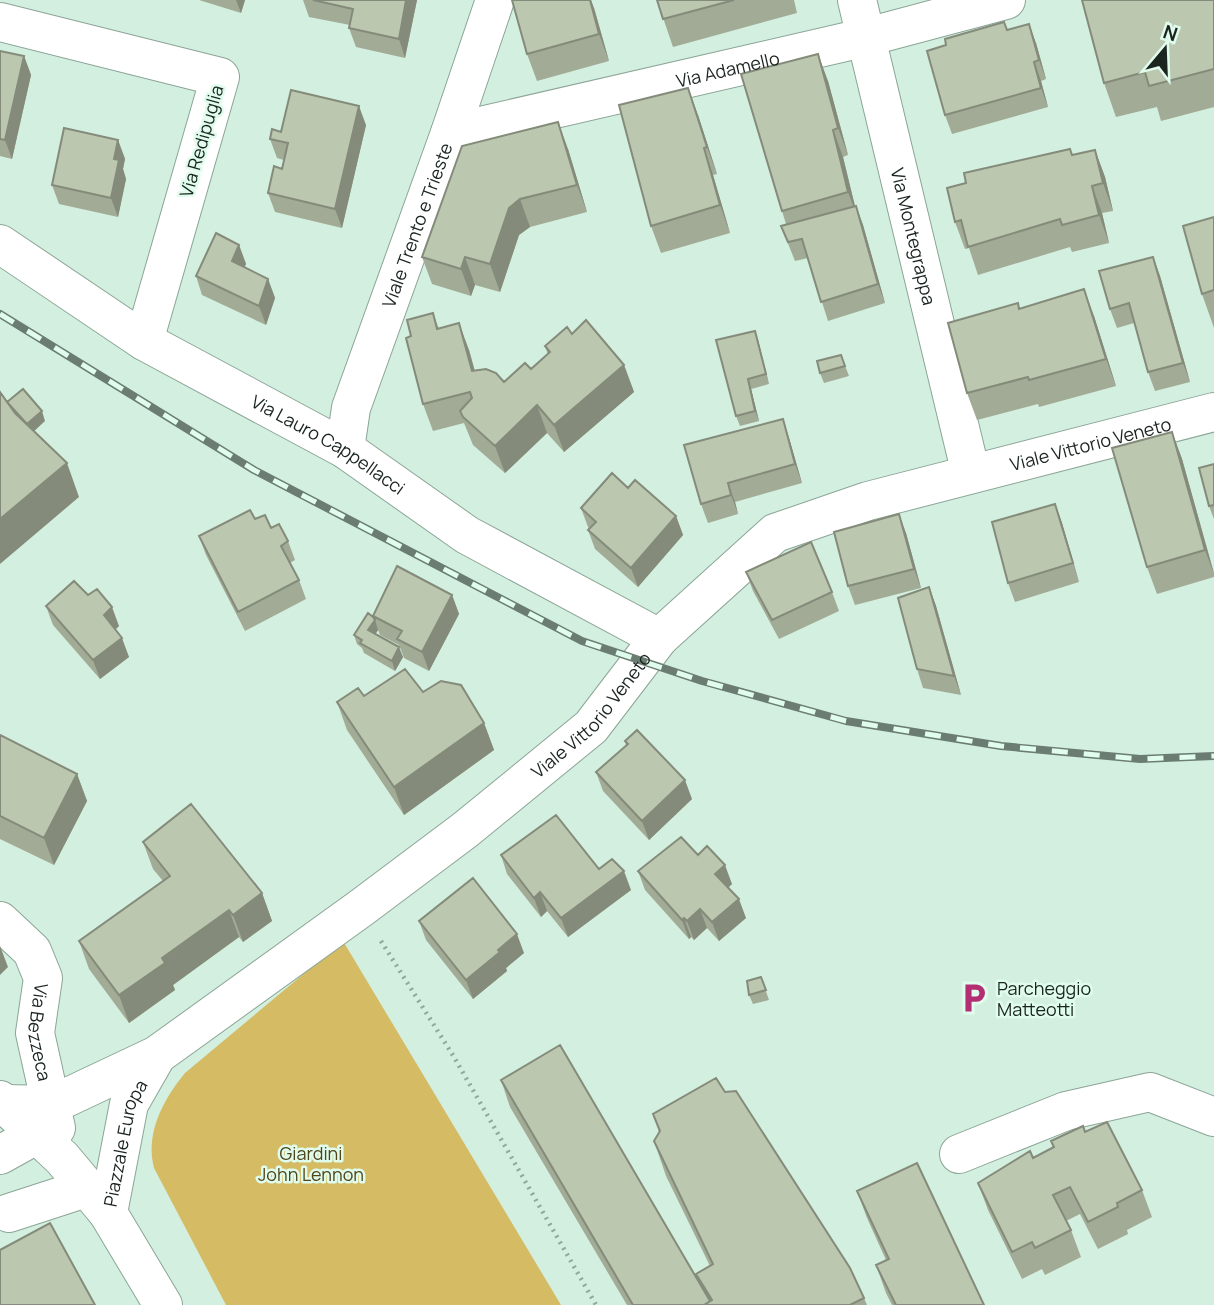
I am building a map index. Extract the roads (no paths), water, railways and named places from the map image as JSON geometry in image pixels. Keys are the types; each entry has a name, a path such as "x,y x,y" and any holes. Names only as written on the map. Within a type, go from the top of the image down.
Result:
{"street":[{"name":"Viale Trento e Trieste","path":"345,449 351,408 450,134 495,0"},
{"name":"Via Montegrappa","path":"857,0 971,474"},
{"name":"Via Adamello","path":"450,134 867,37 1006,0"},
{"name":"Via Redipuglia","path":"0,22 220,77 144,341"},
{"name":"Via Lauro Cappellacci","path":"0,244 144,341 345,449 467,535 659,638"},
{"name":"Viale Vittorio Veneto","path":"2,1102 50,1133 361,908 465,830 592,727 659,638 775,533 869,501 1214,412"},
{"name":"Via Bezzeca","path":"0,921 32,951 43,978 35,1033 50,1133"},
{"name":"Piazzale Europa","path":"158,1055 129,1104 97,1200 163,1305"},
{"path":"959,1154 1066,1111 1150,1092 1214,1116"},
{"path":"0,1155 50,1133 97,1200 9,1213"}],"railway":[{"path":"0,314 254,470 582,641 702,681 846,721 1001,746 1140,759 1214,756"}],"place":[{"name":"Parcheggio Matteotti","path":"974,998"}],"park label":[{"name":"Giardini John Lennon","path":"311,1163"}]}
